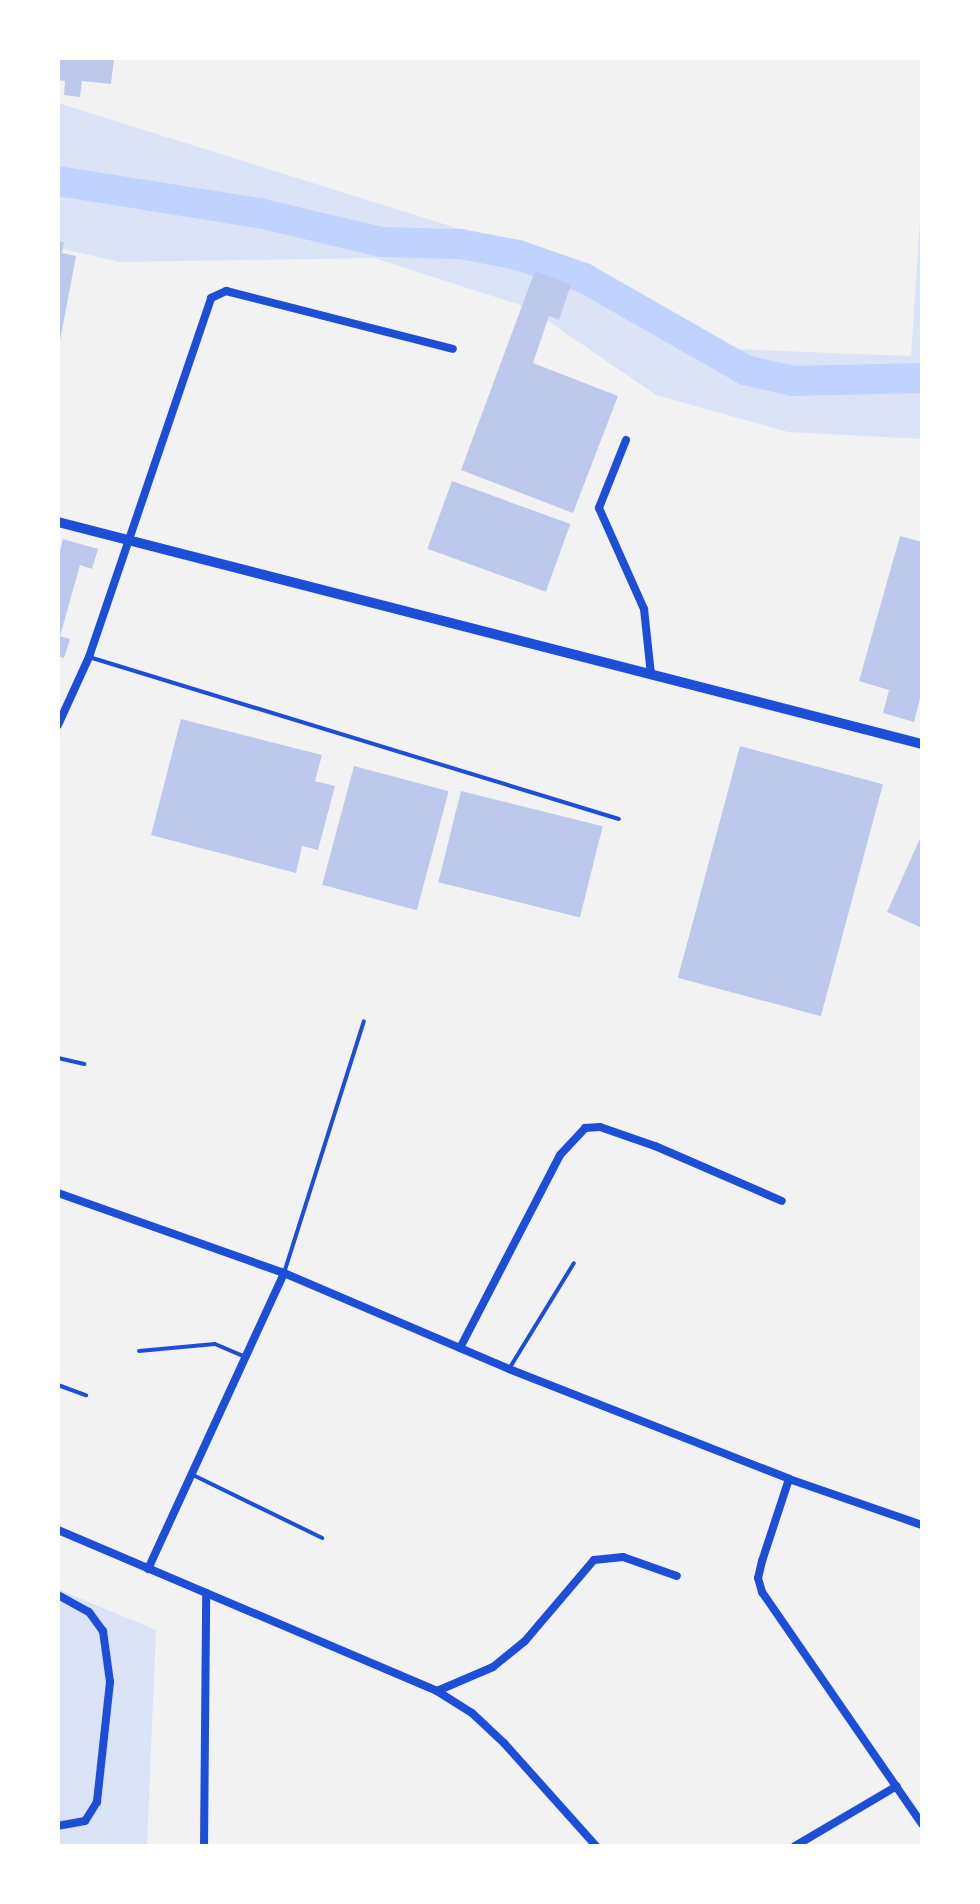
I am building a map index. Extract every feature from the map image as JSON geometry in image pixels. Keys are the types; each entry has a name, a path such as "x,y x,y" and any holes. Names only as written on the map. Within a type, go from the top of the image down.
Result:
{"street":[{"path":"58,726 89,657 205,308 217,294 226,290 453,349"},
{"path":"626,440 599,508 644,609 651,674"},
{"path":"58,522 922,744"},
{"path":"460,1348 560,1155 585,1128 600,1126 656,1146 782,1202"},
{"path":"58,1193 284,1273 510,1369 789,1479 922,1524"},
{"path":"148,1568 284,1273"},
{"path":"789,1479 758,1578 762,1592 922,1824"},
{"path":"58,1530 437,1691 472,1712 504,1743 596,1846"},
{"path":"437,1691 504,1658 525,1641 594,1560 623,1558 678,1576"},
{"path":"204,1846 206,1593"},
{"path":"58,1594 89,1612 103,1631 110,1682 97,1802 84,1821 58,1826"},
{"path":"795,1846 897,1786"}],"lane":[{"path":"89,657 619,819"},
{"path":"284,1273 364,1021"},
{"path":"58,1058 84,1064"},
{"path":"510,1369 574,1263"},
{"path":"139,1351 215,1344 246,1357"},
{"path":"58,1385 86,1395"},
{"path":"192,1474 322,1538"}],"shaded area":[{"path":"58,103 565,262 733,349 911,356 922,189 922,439 788,432 656,395 529,308 374,258 120,262 58,248"},
{"path":"58,1589 156,1630 147,1846 58,1846"}],"building":[{"path":"58,58 114,58 111,84 82,81 80,97 64,95 65,81 58,80"},
{"path":"58,241 64,242 62,253 76,256 59,346"},
{"path":"535,271 571,284 559,320 549,316 533,363 618,396 573,513 461,470"},
{"path":"452,481 570,524 546,592 427,549"},
{"path":"900,536 922,542 922,691 914,722 883,713 889,690 859,681"},
{"path":"63,539 98,549 92,569 80,565 60,636 70,639 64,658 58,656 58,558"},
{"path":"181,719 322,755 315,781 335,786 318,850 302,846 296,873 151,835"},
{"path":"740,746 883,784 821,1016 678,978"},
{"path":"354,766 449,791 417,910 322,885"},
{"path":"461,791 603,826 580,918 438,882"},
{"path":"922,834 922,928 887,912"}],"waterway":[{"path":"58,181 263,214 381,242 460,244 518,255 584,278 745,370 794,381 922,378"}]}
